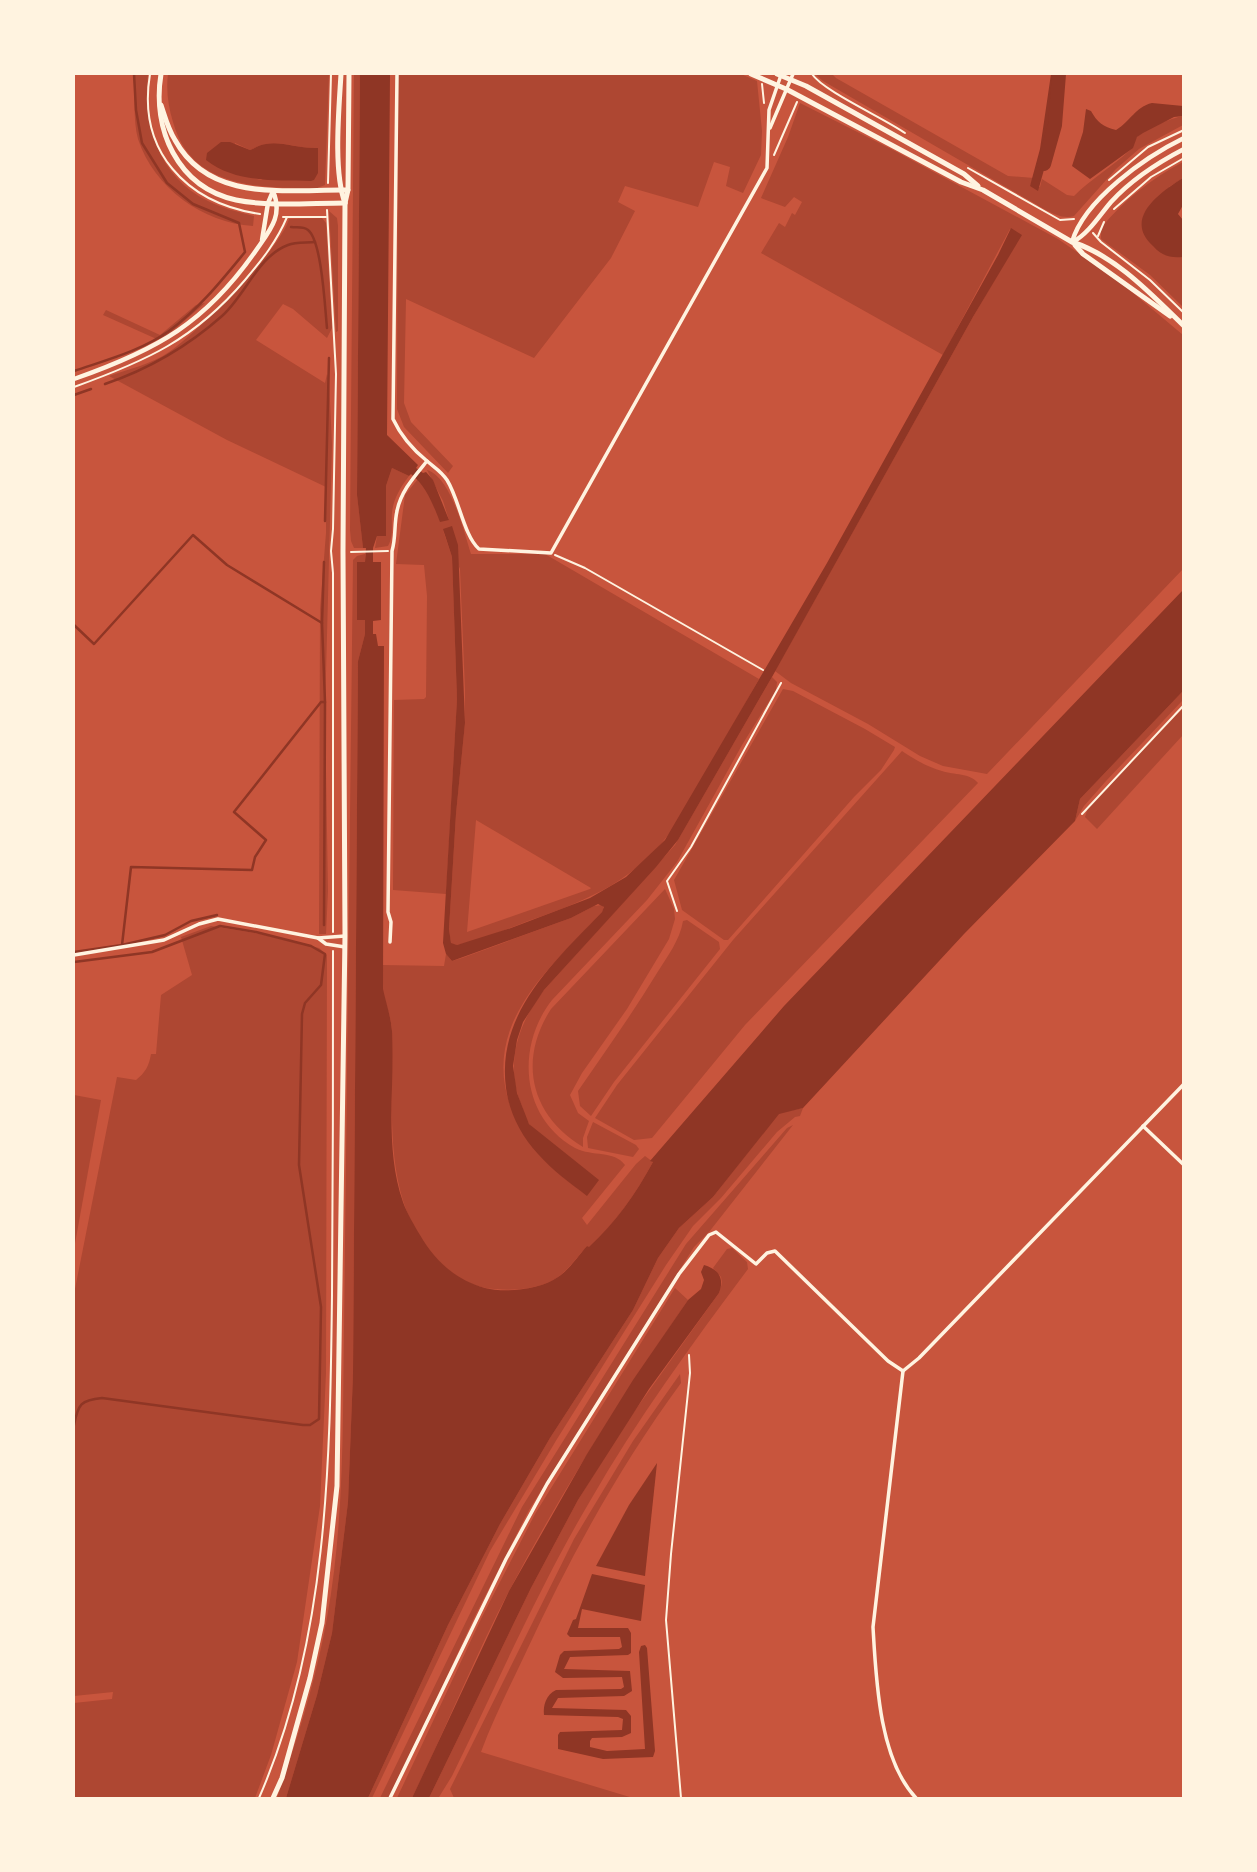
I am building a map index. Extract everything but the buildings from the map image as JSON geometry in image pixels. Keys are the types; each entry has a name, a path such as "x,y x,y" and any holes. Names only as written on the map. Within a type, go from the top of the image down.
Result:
{"main road":[{"path":"162,74 159,98 165,138 174,156 191,176 220,195 240,201 345,203"},
{"path":"341,74 340,190 345,203"},
{"path":"273,1798 282,1778 307,1690 322,1623 337,1486 345,947 343,552 345,203 348,190 349,74"},
{"path":"751,74 786,89 961,182 983,190"},
{"path":"780,74 792,76 964,174 983,190 1072,243 1087,247 1156,298 1183,326"},
{"path":"159,98 175,141 198,168 215,178 233,186 273,191 348,190"}],"street":[{"path":"397,74 393,419 401,436 439,469 448,481 472,542 479,549 551,553 767,168 769,110 780,74"},
{"path":"769,130 792,76"},
{"path":"1072,243 1080,224 1118,182 1145,160 1184,138"},
{"path":"1072,243 1084,236 1112,201 1132,183 1184,149"},
{"path":"261,244 268,203 273,191"},
{"path":"74,379 126,361 181,330 218,298 245,267 274,223 278,203 273,191"},
{"path":"390,942 391,922 388,912 392,551 397,509 404,490 427,461"},
{"path":"74,955 164,940 199,924 218,919 318,938 333,946 345,947"},
{"path":"318,938 345,936"},
{"path":"916,1798 908,1790 895,1767 890,1750 875,1664 873,1627 903,1371 1184,1084"},
{"path":"1143,1126 1184,1165"},
{"path":"390,1798 506,1559 541,1495 679,1274 709,1235 716,1232 756,1264 767,1253 775,1251 888,1361 903,1371"}],"path":[{"path":"328,190 331,74"},
{"path":"806,86 812,75 823,85 906,134"},
{"path":"763,78 765,106"},
{"path":"767,168 800,97"},
{"path":"1111,213 1151,177 1184,158"},
{"path":"960,163 1060,220 1075,218 1080,224"},
{"path":"328,203 336,374 331,551 333,936"},
{"path":"286,217 327,217"},
{"path":"1098,237 1105,220"},
{"path":"1088,230 1150,280 1184,313"},
{"path":"343,552 392,551"},
{"path":"551,553 585,568 763,670"},
{"path":"677,911 667,881 691,847 781,683"},
{"path":"1082,814 1184,705"},
{"path":"259,1798 274,1762 299,1677 310,1623 325,1511 331,1399 333,946"},
{"path":"681,1798 666,1620 690,1373 689,1355"}],"shaded area":[{"path":"134,74 148,74 151,130 157,147 177,178 208,201 254,216 253,226 216,218 199,210 183,200 156,173 145,157 136,132"},
{"path":"168,74 329,74 325,185 317,188 251,185 211,172 195,161 182,144 173,122 167,92","holes":["235,143 250,150 272,143 317,148 261,180 232,173"]},
{"path":"354,74 360,74 357,495 363,548 354,548 350,530"},
{"path":"360,74 390,74 387,435 418,465 416,468 426,472 433,480 449,520 440,522 421,484 411,474 409,476 392,468 386,486 386,536 377,536 373,548 373,562 381,562 381,620 373,621 373,634 376,634 378,646 384,646 383,989 392,1031 392,1139 397,1181 406,1210 432,1253 456,1275 485,1288 512,1290 542,1285 566,1271 616,1218 646,1174 653,1162 650,1161 784,1006 1183,590 1183,691 1080,799 1075,821 964,934 803,1108 779,1114 713,1197 679,1228 658,1258 633,1310 550,1438 500,1524 448,1625 368,1798 286,1798 317,1695 332,1633 348,1502 353,1374 358,661 365,634 365,620 357,620 357,562 365,562 366,548 363,548 357,495"},
{"path":"398,74 741,74 757,81 762,131 761,155 743,193 726,186 730,167 714,162 698,207 625,186 618,202 635,211 611,258 534,358 406,299 404,403 411,422 453,466 448,473 404,427 397,409"},
{"path":"815,74 832,74 1008,176 1034,178 1030,186 1040,187 1042,179 1067,195 1074,196 1130,150 1142,133 1183,116 1183,125 1139,149 1116,169 1074,216 1068,217 1042,208"},
{"path":"1051,74 1061,74 1047,159 1038,191 1030,186 1040,149"},
{"path":"800,103 1058,239 1120,282 1183,335 1183,569 987,774 943,766 920,756 868,724 791,683 775,671 1021,235 1010,229 943,355 761,253 779,223 785,227 802,202 794,197 785,207 761,198"},
{"path":"1152,103 1183,106 1183,116 1174,117 1137,137 1133,148 1090,179 1072,166 1083,132 1086,109 1091,111 1101,124 1116,130 1141,108"},
{"path":"221,142 230,142 250,150 272,143 318,148 318,173 311,181 256,179 230,173 206,160 207,153"},
{"path":"1183,162 1183,178 1169,187 1173,257 1183,257 1183,307 1150,275 1101,239 1101,228 1139,191"},
{"path":"1183,178 1183,205 1178,214 1183,220 1183,257 1170,257 1160,252 1145,236 1143,217 1155,199"},
{"path":"329,211 337,218 338,226 336,332"},
{"path":"322,218 326,223 332,328 327,338 293,309 283,304 256,340 325,383 327,374 329,380 332,445 325,711 328,891 326,934 319,934 320,609 326,533 326,487 227,440 109,376 155,360 182,342 255,269 271,250 289,219"},
{"path":"1011,228 1022,235 678,840 544,990 523,1022 513,1066 517,1093 529,1124 599,1180 587,1196 543,1160 521,1132 508,1097 505,1061 510,1036 533,990 548,969 604,907 598,904 571,918 452,961 446,954 443,943 457,699 452,557 443,529 452,526 458,545 465,723 449,929 451,943 457,945 590,898 626,877 665,840 827,563"},
{"path":"205,303 161,341 103,315 106,310 160,335 196,305"},
{"path":"392,468 409,476 394,502 390,542 388,546 375,548 377,536 386,536 386,486"},
{"path":"427,470 443,483 450,494 471,554 545,554 759,679 677,823 646,859 612,885 593,895 457,945 451,944 449,929 465,723 465,690 460,569 443,530 452,557 457,699 446,894 393,890 394,700 426,697 427,596 424,565 396,564 405,495 418,479 427,490 436,511 449,520 443,501","holes":["476,820 591,888 467,932"]},
{"path":"365,554 365,562 358,562 357,620 365,620 365,634 358,661 353,1374 348,1502 332,1633 317,1695 286,1798 277,1798 305,1710 323,1641 339,1517 343,1416 353,560"},
{"path":"772,677 777,682 776,690 677,862 647,900 552,1000 540,1018 533,1038 529,1080 534,1100 543,1118 557,1135 575,1148 615,1157 625,1165 582,1218 587,1225 636,1164 645,1156 653,1162 616,1218 558,1277 536,1287 502,1290 467,1282 443,1265 423,1242 408,1215 399,1186 392,1125 392,1028 383,992 382,965 444,966 446,954 452,961 462,958 602,905 602,912 530,992 509,1033 504,1061 505,1087 513,1112 526,1136 543,1158 587,1195 598,1180 546,1141 525,1117 514,1076 516,1045 521,1031 527,1016 544,990 675,845"},
{"path":"783,689 793,691 895,747 881,770 728,940 724,940 682,910 674,880"},
{"path":"1183,691 1183,700 1106,781 1075,821 1080,799"},
{"path":"1183,708 1183,735 1097,829 1085,817 1088,808"},
{"path":"902,751 931,767 966,776 978,783 745,1025 652,1138 634,1140 595,1118 617,1085 733,940"},
{"path":"665,889 674,909 675,919 669,939 570,1095 578,1113 589,1121 583,1147 565,1134 541,1103 533,1067 541,1028 551,1009"},
{"path":"687,920 719,942 720,949 614,1082 591,1116 580,1106 578,1091 648,988 676,942 683,921"},
{"path":"211,926 319,948 327,955 326,1373 320,1506 297,1662 271,1755 255,1798 74,1798 74,1703 112,1699 113,1692 74,1696 74,1294 117,1077 136,1080 146,1069 151,1054 156,1054 161,995 192,975 181,937"},
{"path":"74,1095 101,1100 74,1249"},
{"path":"803,1108 800,1116 777,1132 721,1198 693,1226 666,1265 490,1551 372,1798 368,1798 448,1625 500,1524 550,1438 633,1310 658,1258 679,1228 713,1197 779,1113"},
{"path":"593,1122 639,1149 633,1157 588,1148 587,1137"},
{"path":"793,1125 709,1232 694,1247 529,1510 475,1616 390,1798 380,1798 522,1507 686,1244 787,1128"},
{"path":"732,1248 747,1262 748,1269 666,1382 608,1471 553,1568 452,1776 439,1797 429,1798 531,1588 578,1500 626,1423 719,1293 721,1277 713,1268 727,1249"},
{"path":"704,1265 719,1275 719,1293 649,1389 578,1500 531,1588 429,1798 412,1798 509,1591 587,1454 633,1380 688,1300 701,1289 704,1280 701,1272"},
{"path":"675,1288 688,1300 594,1443 529,1553 484,1642 412,1798 397,1798 481,1619 535,1514"},
{"path":"680,1374 681,1383 617,1479 543,1615 481,1752 633,1798 454,1798 450,1789 574,1539 633,1441"},
{"path":"657,1463 645,1576 596,1566 629,1505"},
{"path":"592,1574 645,1585 641,1621 582,1609 578,1628 628,1628 631,1633 631,1653 570,1657 564,1669 630,1671 632,1691 624,1696 558,1698 552,1708 626,1710 631,1716 631,1733 622,1737 592,1738 590,1747 607,1751 645,1749 639,1652 641,1646 645,1645 655,1751 653,1757 603,1759 558,1749 560,1732 622,1730 623,1719 544,1715 546,1701 556,1690 624,1687 622,1677 563,1678 555,1672 560,1655 564,1651 622,1647 620,1637 570,1637 567,1634 576,1619"}],"waterway":[{"path":"74,371 135,350 169,331 200,304 245,252 239,223 193,204 167,183 142,143 136,110 134,74"},
{"path":"1044,164 1055,125 1059,74"},
{"path":"291,227 308,230 317,247 327,328"},
{"path":"105,384 167,356 209,327 230,308 260,267 277,250 291,244 315,242"},
{"path":"325,521 329,358"},
{"path":"74,395 91,389"},
{"path":"74,625 94,644 193,535 227,565 322,623"},
{"path":"122,945 131,867 252,870 255,857 266,840 234,812 321,702 325,702 322,623 324,562"},
{"path":"324,925 325,702"},
{"path":"74,952 165,935 191,921 217,915"},
{"path":"74,962 152,952 220,926 311,946 325,954 321,985 305,1003 302,1014 299,1165 321,1307 319,1419 310,1425 303,1425 102,1398 82,1404 74,1425"}]}
